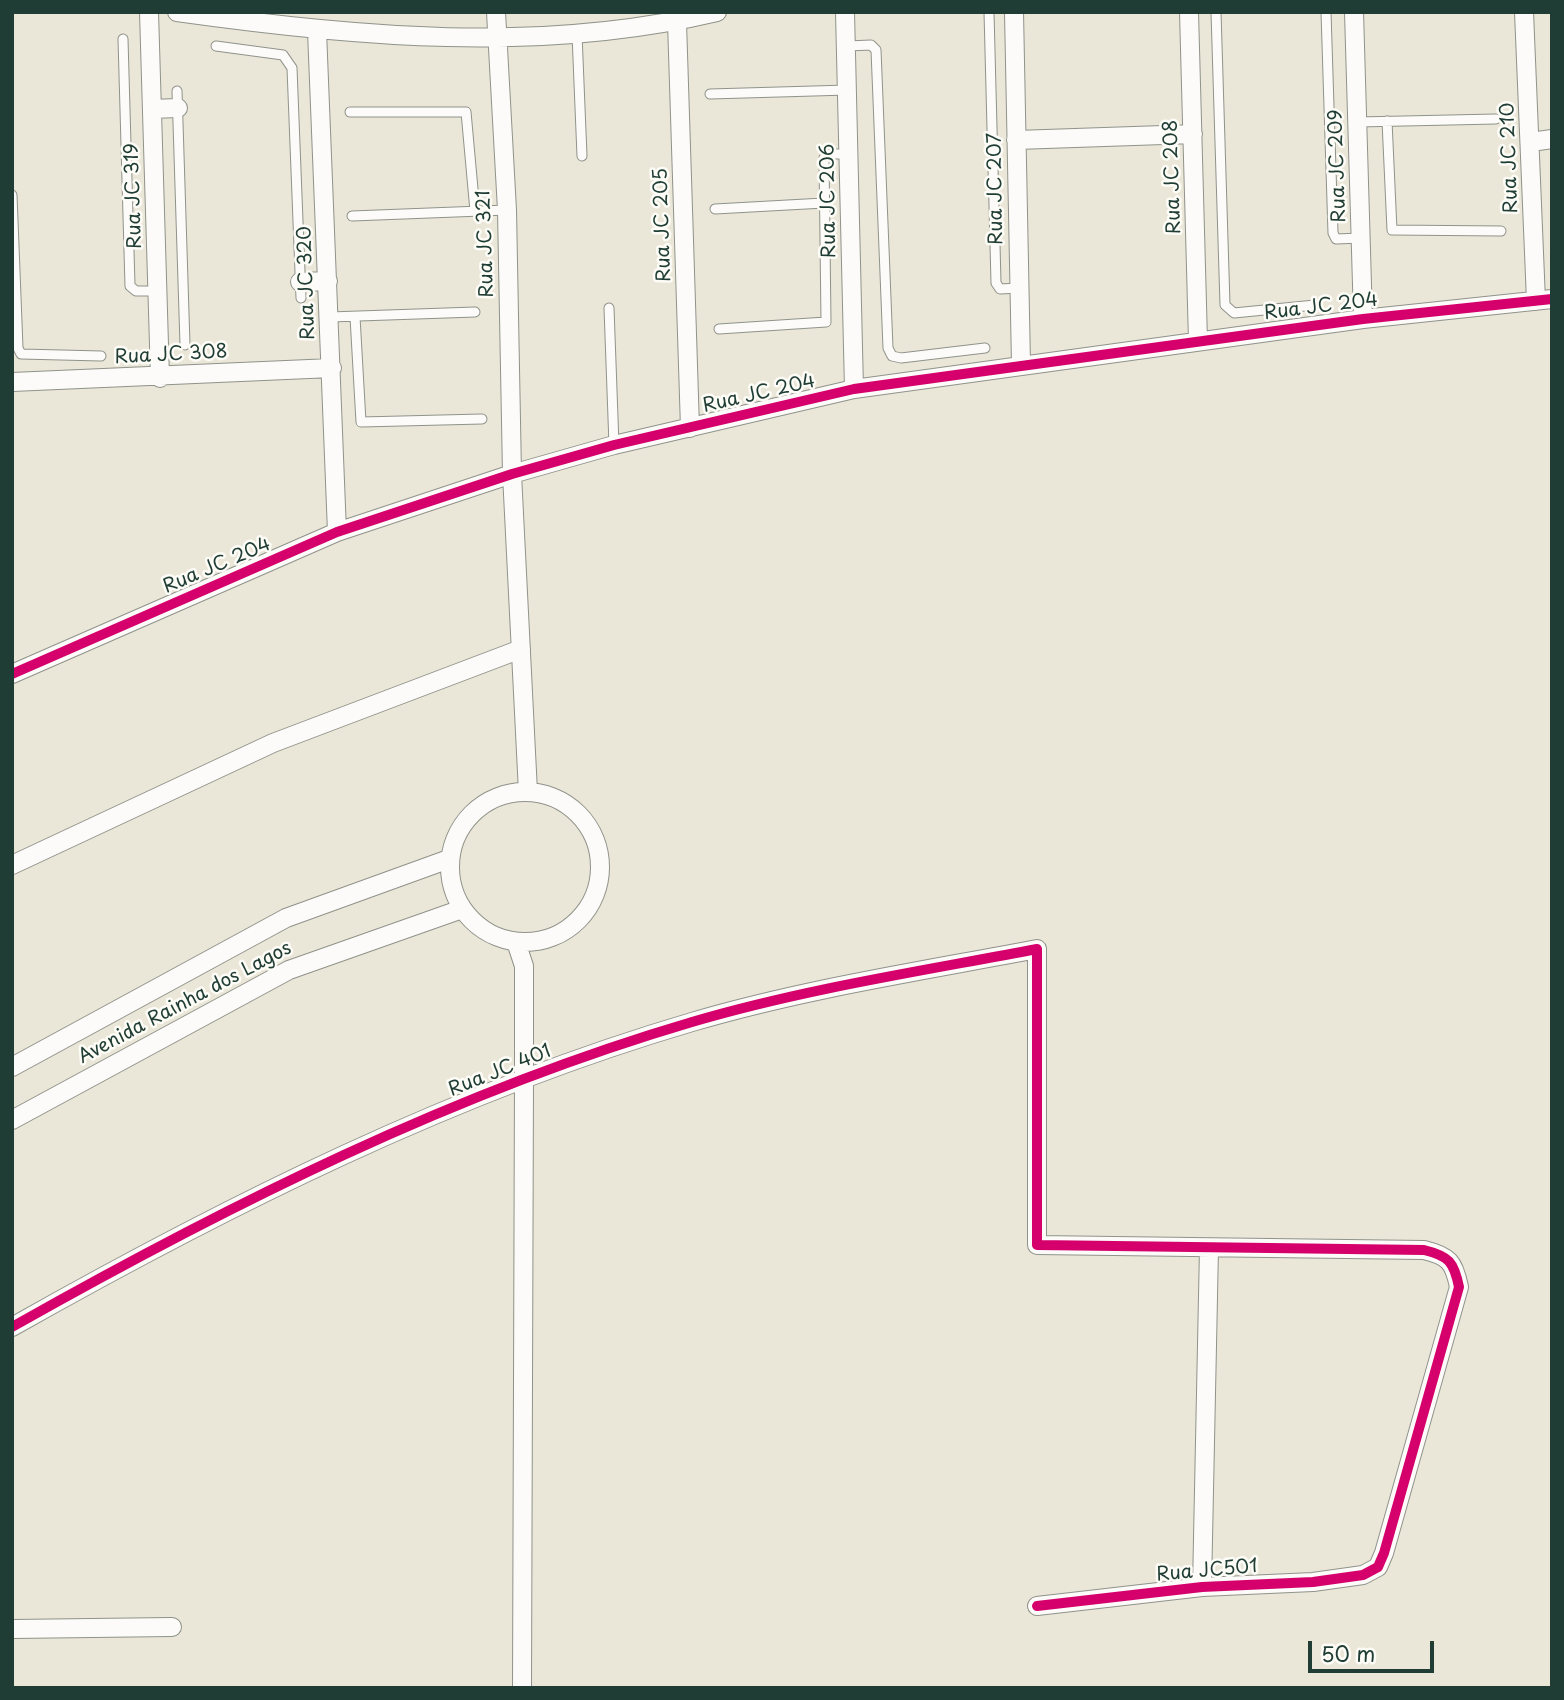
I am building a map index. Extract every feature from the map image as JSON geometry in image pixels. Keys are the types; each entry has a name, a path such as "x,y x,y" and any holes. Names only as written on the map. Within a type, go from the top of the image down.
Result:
{"street":[{"name":"Rua JC 319","path":"149,12 160,378"},
{"path":"177,12 296,20 317,31 497,37 577,34 677,22 717,12"},
{"name":"Rua JC 321","path":"496,12 507,210 512,474 528,792"},
{"name":"Rua JC 206","path":"845,12 854,389"},
{"name":"Rua JC 207","path":"1014,12 1021,365"},
{"name":"Rua JC 208","path":"1189,12 1198,341"},
{"name":"Rua JC 209","path":"1354,12 1363,318"},
{"name":"Rua JC 210","path":"1524,12 1544,300"},
{"name":"Rua JC 205","path":"677,22 690,428"},
{"name":"Rua JC 320","path":"317,31 337,532"},
{"path":"152,109 178,100"},
{"path":"1016,140 1192,134"},
{"path":"1531,142 1552,139"},
{"path":"301,290 328,281"},
{"name":"Rua JC 204","path":"12,674 337,532 512,474 614,445 854,389 1363,318 1544,300"},
{"name":"Rua JC 308","path":"12,382 160,378 332,368"},
{"path":"12,865 161,793 273,743 521,649"},
{"path":"528,792 560,800 583,818 595,839 600,863 595,895 577,922 549,938 516,942 485,931 461,909 451,885 449,859 458,831 476,809 502,795 528,792"},
{"name":"Avenida Rainha dos Lagos","path":"12,1067 286,919 449,859"},
{"name":"Avenida Rainha dos Lagos","path":"12,1120 289,970 461,909"},
{"path":"516,942 524,966 522,1688"},
{"name":"Rua JC 401","path":"12,1327 336,1159 524,1077 693,1022 853,984 1037,949 1037,1245 1209,1248"},
{"path":"1202,1587 1209,1248"},
{"name":"Rua JC501","path":"1037,1605 1202,1587 1313,1582 1363,1575 1378,1567 1459,1287 1455,1265 1445,1255 1424,1250 1209,1248"},
{"path":"12,1629 172,1627"}],"lane":[{"path":"989,12 996,283 1000,289 1019,288"},
{"path":"1216,12 1225,305 1234,313 1315,305"},
{"path":"1325,12 1333,233 1336,239 1361,238"},
{"path":"577,34 582,156"},
{"path":"123,38 130,286 136,291 158,291"},
{"path":"847,46 871,45 876,50 888,348 892,356 901,358 985,348"},
{"path":"216,46 283,55 292,68 301,290"},
{"path":"710,94 848,90"},
{"path":"178,100 186,345"},
{"path":"349,113 466,113 475,211"},
{"path":"1359,122 1496,120"},
{"path":"1387,121 1392,230 1502,231"},
{"path":"719,329 826,322 825,155 849,154"},
{"path":"12,195 18,348 21,354 101,356"},
{"path":"715,209 824,204"},
{"path":"352,216 507,210"},
{"path":"609,308 614,445"},
{"path":"330,317 475,312"},
{"path":"355,317 361,422 482,419"}],"cycle path":[{"path":"12,674 337,532 512,474 614,445 854,389 1363,319 1552,299"},
{"path":"12,1327 259,1195 429,1117 516,1082 603,1050 734,1010 863,981 1037,949 1037,1245 1424,1250 1449,1261 1459,1287 1378,1567 1363,1575 1313,1582 1202,1587 1037,1606"}]}
